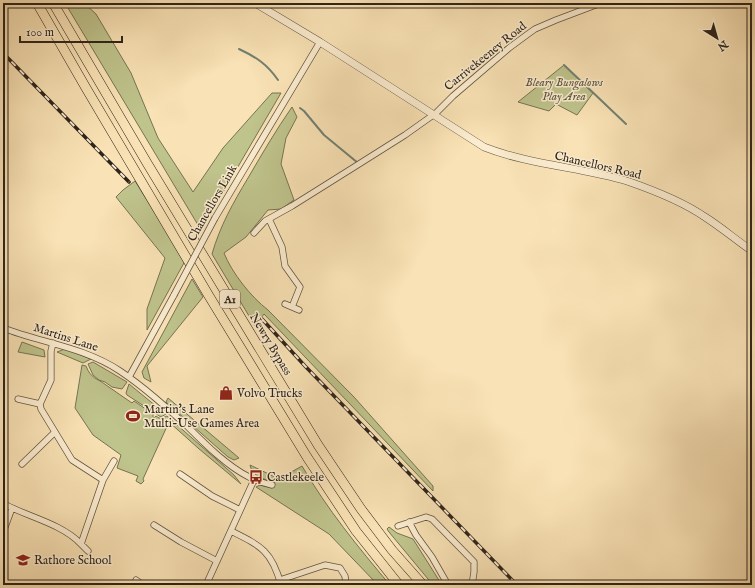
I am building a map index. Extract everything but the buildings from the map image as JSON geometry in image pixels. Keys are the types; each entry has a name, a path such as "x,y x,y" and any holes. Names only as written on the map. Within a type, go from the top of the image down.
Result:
{"highway":[{"name":"A1","path":"37,3 209,296 307,457 356,531 399,585"},
{"name":"Newry Bypass","path":"53,3 147,163 318,445 361,509 392,550 423,585"}],"street":[{"name":"Chancellors Road","path":"255,3 320,42 484,147 510,157 604,176 648,189 704,216 752,251"},
{"name":"Carrivekeeney Road","path":"432,114 436,113 453,96 509,48 535,29 601,3"},
{"name":"Chancellors Link","path":"129,377 215,218 320,42"},
{"path":"254,233 265,221 292,206 405,135 432,114"},
{"path":"269,219 282,247 285,266 300,287 292,306"},
{"path":"285,304 299,310"},
{"name":"Martins Lane","path":"3,328 32,338 86,353 103,361 129,377 160,402 216,453 247,476 254,480 272,485"},
{"path":"40,404 51,380 52,343"},
{"path":"18,399 40,404 72,460 103,480"},
{"path":"22,464 55,432"},
{"path":"81,544 103,480 114,461"},
{"path":"180,474 212,496 240,510"},
{"path":"206,585 254,480"},
{"path":"6,505 21,513 40,518 70,535 88,551"},
{"path":"5,527 12,508"},
{"path":"398,526 426,518 432,519 474,562 472,585"},
{"path":"409,522 448,585"},
{"path":"154,525 181,542 217,561"},
{"path":"231,531 265,550 270,557 281,583 324,566 340,568 345,576 346,585"},
{"path":"136,580 143,585"}],"green space":[{"path":"65,3 84,3 96,14 131,73 158,138 193,192 223,148 272,93 281,93 201,230"},
{"name":"Bleary Bungalows Play Area","path":"564,65 593,93 577,115 556,104 549,111 518,102"},
{"path":"292,107 297,117 286,138 281,164 294,200 281,209 268,210 246,237 224,253 232,269 249,292 354,397 433,486 433,491 264,314 255,326 212,254 223,224 242,187"},
{"path":"135,181 185,261 147,330 147,309 165,258 116,197"},
{"path":"192,279 203,297 147,366 151,382 144,378 142,372"},
{"path":"22,342 44,350 45,357 18,352"},
{"path":"65,349 91,359 83,363 57,352"},
{"path":"93,362 127,382 122,389 112,387 93,375 88,364"},
{"path":"82,365 86,366 94,378 132,403 134,401 153,414 154,418 156,416 163,418 167,416 234,475 241,484 169,422 143,479 144,481 141,484 136,481 138,476 117,468 121,455 93,435 75,408"},
{"path":"129,384 166,414 161,417 127,395 126,393"},
{"path":"168,398 239,458 234,460 228,457 166,402"},
{"path":"250,465 279,479 302,466 332,513 390,585 378,585 329,534 256,487 260,485 272,488 275,483 256,475 251,469"},
{"path":"389,527 397,533 413,539 442,585 433,585 389,532 387,529"}],"waterway":[{"path":"239,49 261,62 278,80"},
{"path":"564,65 626,124"},
{"path":"300,108 324,135 358,163"}],"railway":[{"path":"3,53 129,182"},
{"path":"262,319 305,366 517,585"}],"place":[{"name":"Volvo Trucks","path":"226,393"},
{"name":"Martin's Lane Multi-Use Games Area","path":"133,416"},
{"name":"Castlekeele","path":"256,477"},
{"name":"Rathore School","path":"23,560"}]}
